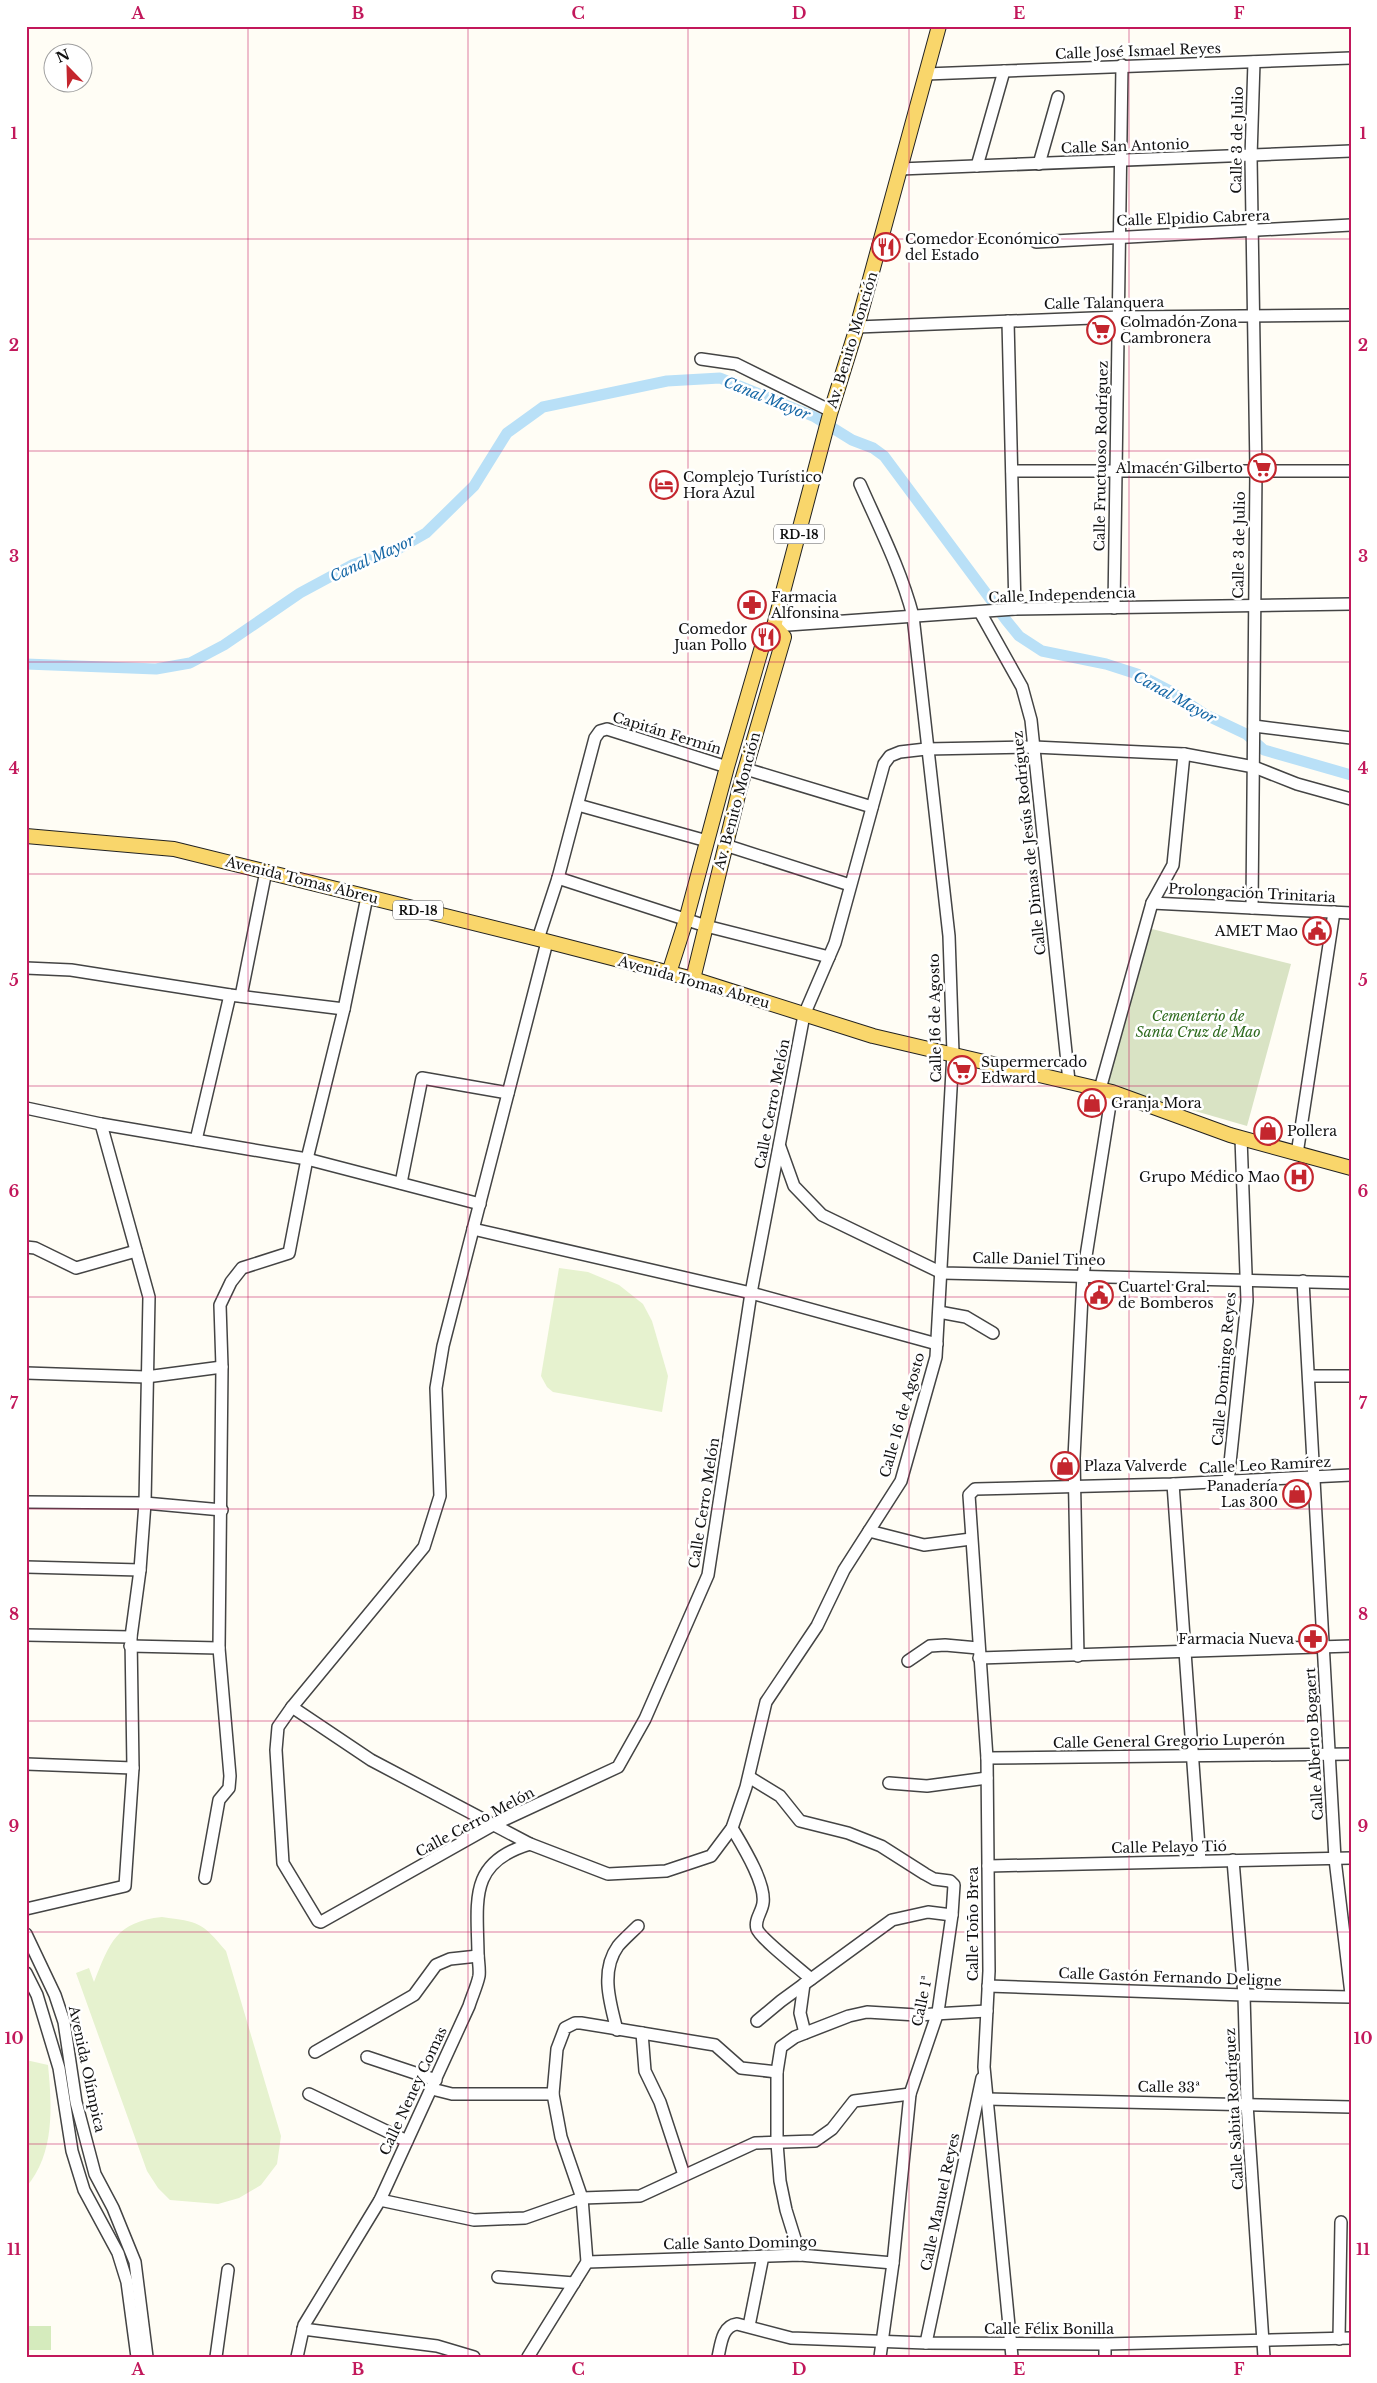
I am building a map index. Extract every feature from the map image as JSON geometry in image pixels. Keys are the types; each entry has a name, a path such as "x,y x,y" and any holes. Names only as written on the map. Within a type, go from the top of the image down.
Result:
{"main road":[{"name":"Av. Benito Monción","path":"669,973 686,920 727,767 766,633 774,626 830,412 857,327 939,26"},
{"name":"Av. Benito Monción","path":"693,979 725,845 784,636 774,626"},
{"name":"Avenida Tomas Abreu","path":"26,836 174,848 367,896 454,920 542,940 693,979 873,1036 953,1053 1106,1090 1241,1138 1351,1168"}],"street":[{"name":"Calle José Ismael Reyes","path":"926,74 1122,65 1351,58"},
{"name":"Calle 3 de Julio","path":"1252,908 1256,470 1252,316 1251,157 1254,62"},
{"name":"Calle Fructuoso Rodríguez","path":"1114,608 1122,65"},
{"path":"977,166 1004,71"},
{"path":"1039,164 1058,97"},
{"name":"Calle San Antonio","path":"900,169 1251,157 1351,151"},
{"name":"Calle Elpidio Cabrera","path":"1036,242 1351,224"},
{"name":"Calle Talanquera","path":"857,327 1119,317 1351,315"},
{"path":"1008,321 1013,609"},
{"path":"701,359 736,364 830,412"},
{"path":"1012,471 1351,471"},
{"name":"Calle 16 de Agosto","path":"292,1707 371,1760 530,1844 608,1874 666,1871 711,1856 732,1828 749,1778 766,1702 817,1626 844,1570 901,1481 936,1357 953,1053 949,936 926,749 913,616 906,589 860,484"},
{"name":"Calle Independencia","path":"774,626 1013,609 1351,604"},
{"name":"Calle Dimas de Jesús Rodríguez","path":"983,612 1022,687 1031,720 1069,1081"},
{"path":"1254,728 1351,738"},
{"name":"Capitán Fermín","path":"600,731 607,729 727,767"},
{"name":"Calle Cerro Melón","path":"600,731 595,738 542,940 508,1093 443,1346 436,1388 440,1496 424,1548 292,1707 278,1728 276,1750 283,1863 318,1921 325,1921 495,1824 618,1767 645,1719 708,1575 752,1293 804,1015 835,943 884,764 890,756 900,752 926,749"},
{"path":"926,749 1034,747 1184,754 1254,767 1297,784 1351,799"},
{"path":"1078,1656 1074,1458 1083,1275 1106,1090 1152,903 1173,865 1184,754"},
{"path":"746,769 872,807"},
{"path":"578,805 707,841"},
{"path":"725,845 850,885"},
{"path":"196,1140 266,872"},
{"path":"558,878 706,926 829,956"},
{"path":"206,1878 219,1800 229,1788 230,1776 219,1648 222,1510 220,1305 231,1282 242,1268 289,1253 306,1159 344,1009 367,896"},
{"name":"Prolongación Trinitaria","path":"1152,903 1351,913"},
{"path":"1298,1154 1334,912"},
{"path":"26,968 70,970 344,1009"},
{"path":"401,1184 420,1080 422,1078 508,1093"},
{"path":"26,1108 101,1124 306,1159 480,1204"},
{"path":"26,1909 125,1886 133,1768 130,1642 140,1570 145,1503 149,1297 101,1124"},
{"name":"Calle Domingo Reyes","path":"1228,1482 1247,1301 1241,1138"},
{"name":"Calle Daniel Tineo","path":"779,1147 794,1186 822,1214 942,1273 1351,1283"},
{"path":"473,1229 752,1293 937,1344"},
{"path":"26,1247 35,1248 76,1268 136,1251"},
{"name":"Calle Alberto Bogaert","path":"1303,1281 1325,1647 1328,1754 1335,1859 1351,1996"},
{"path":"939,1312 966,1317 993,1333"},
{"path":"26,1373 146,1376 222,1367"},
{"path":"1309,1376 1351,1376"},
{"name":"Calle Leo Ramírez","path":"971,1491 975,1489 1228,1482 1351,1475"},
{"path":"1173,1484 1200,1861"},
{"name":"Calle Toño Brea","path":"971,1491 969,1495 971,1539 987,1758 988,1986 984,2067 1012,2357"},
{"path":"26,1502 145,1503 222,1510"},
{"path":"869,1530 924,1545 971,1539"},
{"path":"26,1567 140,1570"},
{"path":"26,1635 219,1648"},
{"path":"908,1661 930,1646 945,1645 979,1653 1078,1656 1351,1646"},
{"name":"Calle General Gregorio Luperón","path":"987,1758 1351,1754"},
{"path":"26,1764 133,1768"},
{"name":"Calle 1ª","path":"749,1778 780,1796 800,1821 848,1833 882,1846 925,1874 952,1882 955,1888 938,2012 910,2094 893,2263 880,2357"},
{"path":"889,1783 927,1786 987,1778"},
{"path":"732,1828 750,1860 762,1892 764,1902 756,1922 756,1928 808,1981"},
{"name":"Calle Neney Comas","path":"297,2357 303,2330 380,2200 434,2084 471,1998 479,1976 478,1892 484,1874 494,1862 509,1850 530,1844"},
{"name":"Calle Pelayo Tió","path":"988,1866 1351,1858"},
{"name":"Calle Sabita Rodríguez","path":"1233,1860 1244,1995 1247,2104 1264,2357"},
{"path":"757,2021 892,1920 928,1912 952,1915"},
{"path":"617,2030 607,1984 610,1963 618,1947 638,1926"},
{"name":"Avenida Olímpica","path":"26,1934 55,1995 64,2022 76,2102 96,2174 135,2262 147,2357"},
{"path":"315,2052 414,1994 436,1965 450,1959 478,1956"},
{"path":"26,1973 37,1995 59,2068 72,2151 84,2190 118,2253 127,2282 137,2357"},
{"path":"804,2033 800,2013 808,1981"},
{"name":"Calle Gastón Fernando Deligne","path":"988,1986 1244,1995 1351,1996"},
{"path":"800,2255 784,2200 777,2143 777,2072 781,2047 787,2041 804,2033 867,2012 916,2014 987,2011"},
{"path":"528,2357 587,2262 582,2198 561,2137 553,2094 558,2050 565,2028 575,2023 582,2023 714,2045 741,2068 777,2072"},
{"path":"642,2033 645,2071 660,2102 684,2175"},
{"path":"367,2057 434,2084 452,2094 553,2094"},
{"name":"Calle Manuel Reyes","path":"926,2343 984,2067"},
{"path":"309,2094 408,2141"},
{"path":"380,2200 474,2220 525,2218 582,2198 640,2196 755,2143 816,2141 832,2129 854,2101 910,2094"},
{"name":"Calle 33ª","path":"987,2099 1351,2107"},
{"path":"1341,2222 1345,2338"},
{"name":"Calle Santo Domingo","path":"587,2262 800,2255 893,2263"},
{"path":"718,2357 727,2328 737,2324 749,2326 763,2256"},
{"path":"216,2357 228,2270"},
{"path":"498,2277 574,2283"},
{"name":"Calle Félix Bonilla","path":"749,2326 791,2338 1012,2345 1345,2338"},
{"path":"303,2330 474,2357"},
{"path":"1105,2344 1105,2357"}],"green space":[{"name":"Cementerio de Santa Cruz de Mao","path":"1148,928 1291,964 1247,1126 1105,1085"},
{"path":"559,1268 588,1272 619,1285 643,1304 652,1321 668,1376 662,1412 553,1392 547,1387 541,1376"},
{"path":"162,1917 184,1920 199,1925 211,1934 226,1951 281,2136 277,2164 261,2185 239,2198 218,2204 170,2200 158,2188 147,2171 76,1973 89,1968 94,1982 110,1945 124,1929 134,1924"},
{"path":"26,2060 48,2065 50,2113 47,2145 35,2174 26,2187"},
{"path":"26,2326 51,2326 51,2350 26,2350"}],"waterway":[{"name":"Canal Mayor","path":"26,664 156,669 190,663 224,645 300,593 352,565 398,549 426,533 474,486 507,433 543,407 667,381 720,378 815,417 852,440 873,448 884,456 1006,620 1019,636 1042,651 1106,664 1137,674 1170,691 1206,715 1246,734 1264,750 1351,775"}],"place":[{"name":"Comedor Económico del Estado","path":"886,247"},
{"name":"Colmadón Zona Cambronera","path":"1101,330"},
{"name":"Almacén Gilberto","path":"1262,468"},
{"name":"Complejo Turístico Hora Azul","path":"664,485"},
{"name":"Farmacia Alfonsina","path":"752,605"},
{"name":"Comedor Juan Pollo","path":"766,637"},
{"name":"AMET Mao","path":"1317,931"},
{"name":"Supermercado Edward","path":"962,1070"},
{"name":"Granja Mora","path":"1092,1103"},
{"name":"Pollera","path":"1268,1131"},
{"name":"Grupo Médico Mao","path":"1299,1177"},
{"name":"Cuartel Gral. de Bomberos","path":"1099,1295"},
{"name":"Plaza Valverde","path":"1065,1466"},
{"name":"Panadería Las 300","path":"1297,1494"},
{"name":"Farmacia Nueva","path":"1313,1639"}]}
